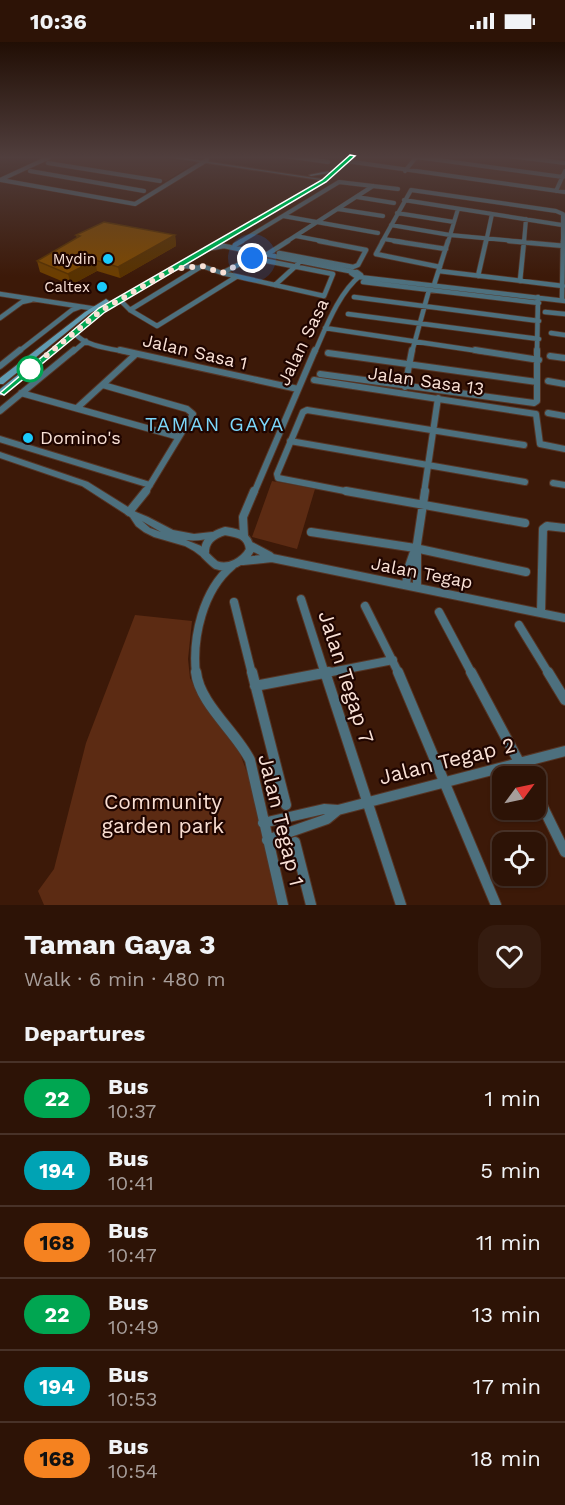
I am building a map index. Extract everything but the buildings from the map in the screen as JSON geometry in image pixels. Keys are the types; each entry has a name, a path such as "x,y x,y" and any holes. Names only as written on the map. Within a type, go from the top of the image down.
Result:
{"main road":[{"path":"0,382 99,309 290,196"},
{"path":"0,393 75,333 99,309 120,300 293,196"}],"street":[{"path":"91,196 135,204 146,196"},
{"path":"236,245 315,196"},
{"path":"406,196 376,255 478,276 563,285"},
{"path":"363,282 564,301 563,214 556,211 456,196"},
{"path":"267,255 279,250 296,236 357,197 394,203"},
{"path":"404,200 562,225"},
{"path":"338,209 383,216"},
{"path":"434,285 458,209"},
{"path":"397,213 454,222"},
{"path":"478,276 492,214"},
{"path":"283,216 378,233"},
{"path":"520,280 525,219"},
{"path":"391,225 450,235 564,246"},
{"path":"254,252 279,250 353,267 358,265 366,250 296,236"},
{"path":"224,246 222,243 226,237"},
{"path":"384,239 446,249"},
{"path":"173,269 185,266 201,267 324,296 333,274 267,255 224,246 205,250"},
{"path":"222,273 252,258 328,267 355,276 538,300"},
{"path":"275,285 298,264"},
{"path":"130,310 201,267"},
{"name":"Jalan Sasa","path":"225,531 232,528 243,517 324,331 355,276"},
{"path":"120,300 130,310 157,326 236,277"},
{"path":"405,387 414,342 429,290"},
{"path":"0,294 72,308 83,306 99,309"},
{"path":"354,297 539,321"},
{"path":"0,318 23,300"},
{"path":"320,374 534,403 537,401 539,360 538,300"},
{"path":"0,366 72,308"},
{"path":"545,312 565,314"},
{"path":"348,314 539,339"},
{"path":"324,331 539,360"},
{"name":"Jalan Sasa 1","path":"75,333 77,337 86,341 136,354 222,375 298,389"},
{"path":"550,333 565,335"},
{"name":"Jalan Sasa 1","path":"62,344 70,341 86,341"},
{"path":"0,411 86,341"},
{"path":"328,353 537,382"},
{"path":"78,408 136,354"},
{"path":"550,356 565,358"},
{"name":"Jalan Sasa 13","path":"314,380 533,413 538,416 539,442 544,446 565,449"},
{"path":"548,381 565,384"},
{"path":"103,385 192,412 193,416 131,514"},
{"path":"21,393 179,437"},
{"path":"406,585 408,569 416,547 430,466 438,398"},
{"path":"524,444 306,410 303,412 277,474 278,478 525,524"},
{"path":"548,413 565,416"},
{"path":"0,439 150,485"},
{"path":"290,441 525,482"},
{"path":"0,455 85,484 131,514 141,516 166,531 202,538 225,531 244,536 251,546 249,554 243,561 232,566 208,558 199,548 162,537 135,521 131,514"},
{"path":"553,483 565,485"},
{"name":"Jalan Sasa","path":"243,517 244,536"},
{"path":"541,612 543,529 550,526 565,528"},
{"path":"311,532 416,547 526,572"},
{"path":"212,535 204,548 215,582"},
{"name":"Jalan Tegap","path":"251,546 272,558"},
{"path":"416,547 417,587"},
{"name":"Jalan Tegap","path":"243,561 272,558 565,618"},
{"name":"Jalan Tegap 1","path":"232,566 215,582 203,612 194,661 195,676 200,688 243,745 250,760 283,905"},
{"name":"Jalan Tegap 7","path":"301,599 401,905"},
{"path":"234,602 286,805"},
{"path":"366,606 393,660 495,905"},
{"path":"439,612 522,766"},
{"path":"519,626 565,700"},
{"path":"255,686 393,660"},
{"name":"Jalan Tegap 2","path":"263,823 324,809 338,810 565,751"},
{"name":"Jalan Tegap 2","path":"267,840 327,819 338,810"},
{"path":"546,813 565,852"},
{"path":"295,842 311,905"}],"green space":[{"path":"272,481 315,489 297,549 252,537"},
{"name":"Community garden park","path":"135,615 192,621 188,659 190,678 197,692 238,748 248,775 279,905 44,905 38,891 54,869 86,743"}],"bus line":[{"name":"22","path":"0,393 102,310 297,196"}],"place":[{"name":"Mydin","path":"108,259"},
{"name":"Caltex","path":"102,287"},
{"name":"Domino's","path":"28,438"}],"district":[{"name":"TAMAN GAYA","path":"215,424"}],"route":[{"path":"30,369 102,310 173,269 202,266 222,273 252,258"}]}
